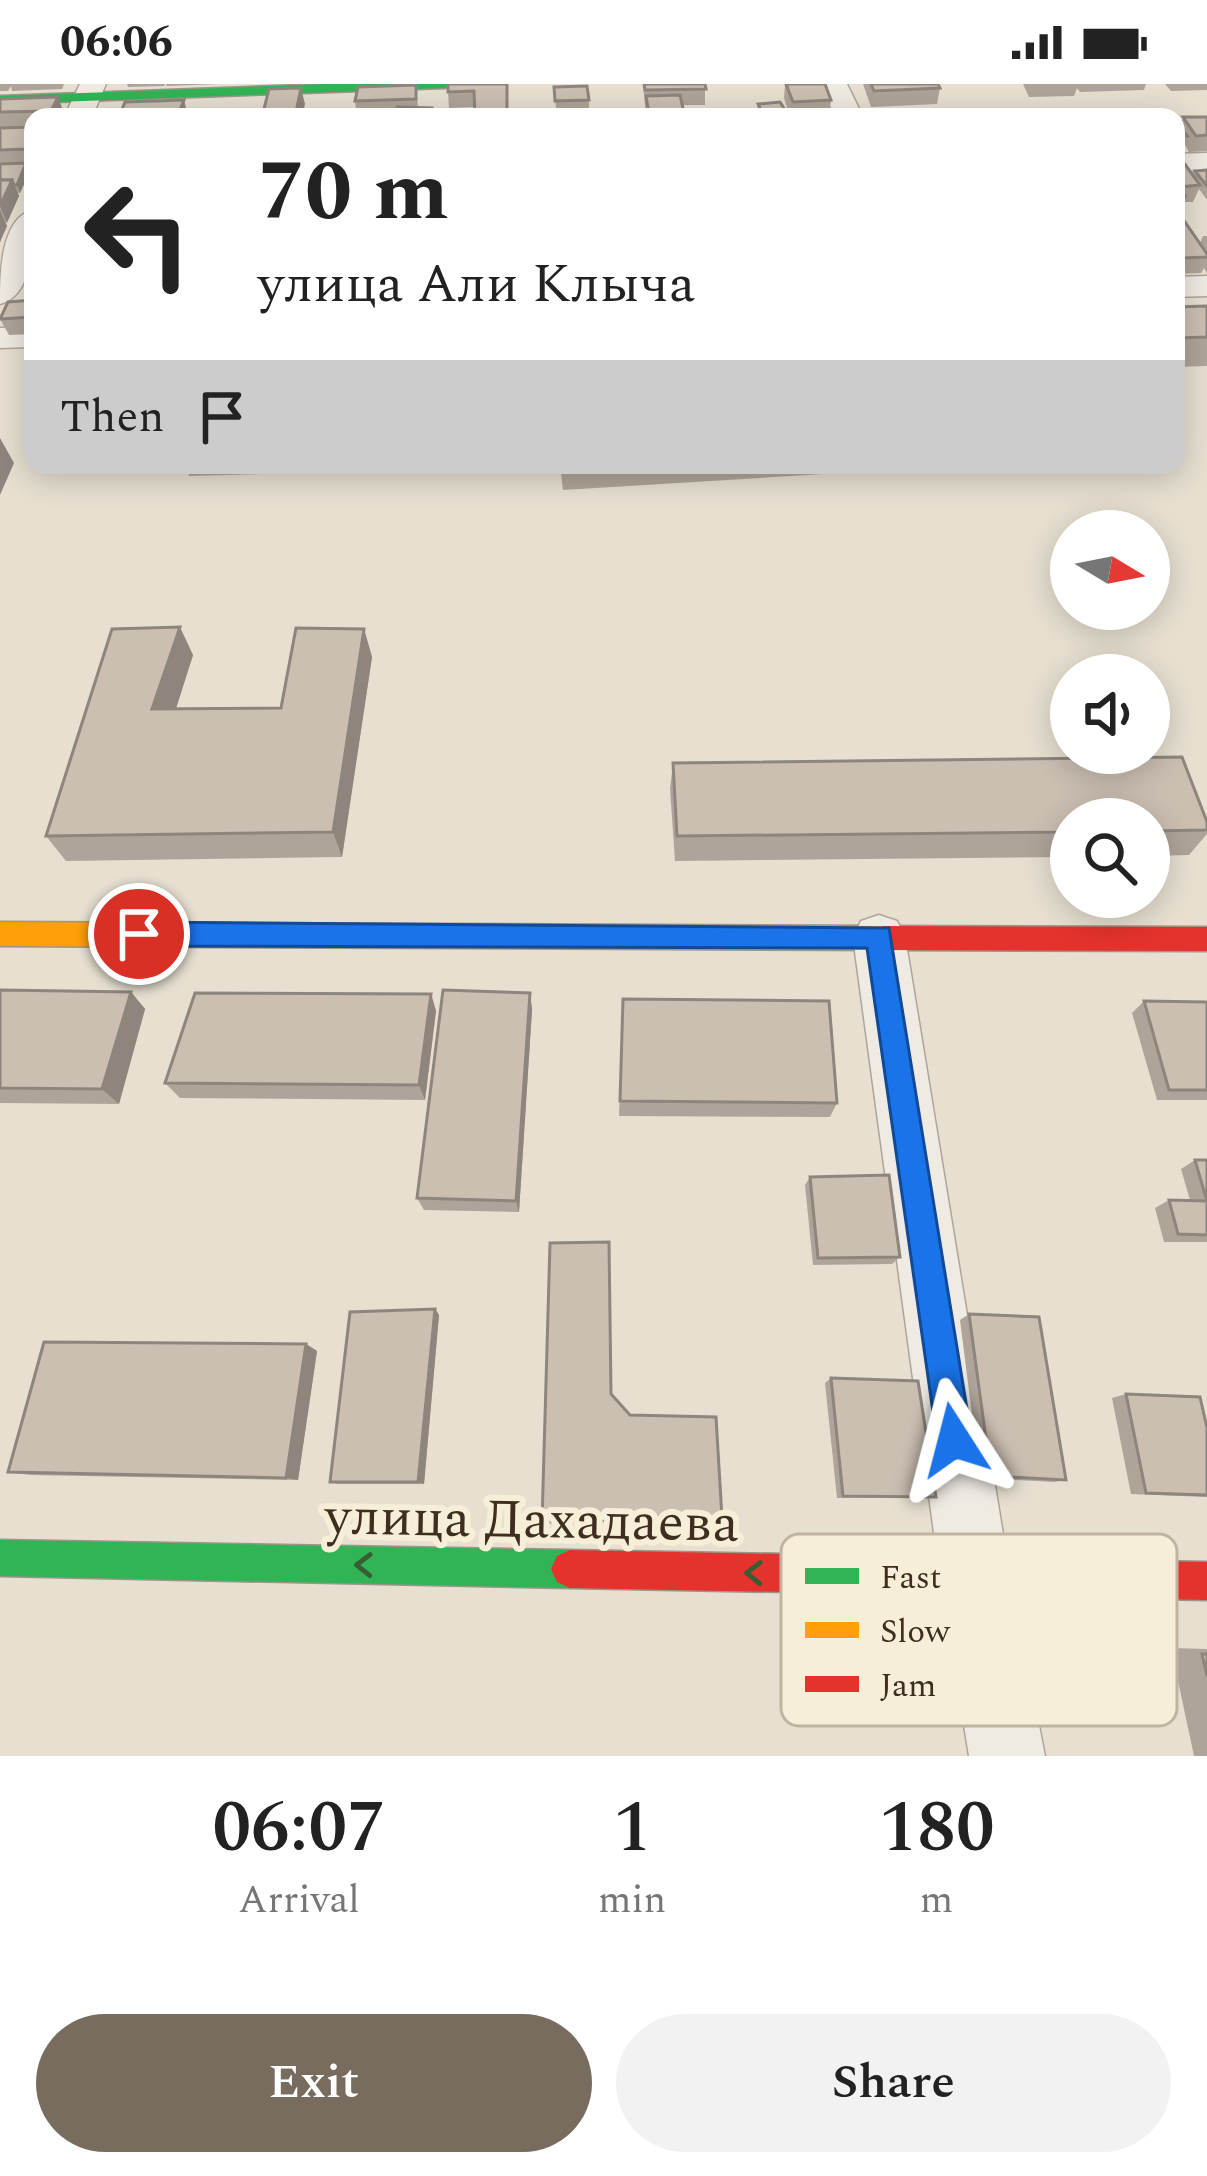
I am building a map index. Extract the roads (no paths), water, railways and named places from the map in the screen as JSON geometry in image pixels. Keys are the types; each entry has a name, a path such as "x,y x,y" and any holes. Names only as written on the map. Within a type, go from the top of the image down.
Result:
{"street":[{"path":"0,100 446,84"},
{"path":"0,294 24,239"},
{"path":"0,934 1207,939"},
{"path":"879,937 969,1534"},
{"name":"улица Дахадаева","path":"0,1558 781,1573"},
{"name":"улица Дахадаева","path":"1177,1580 1207,1581"},
{"path":"1001,1726 1006,1756"}]}
